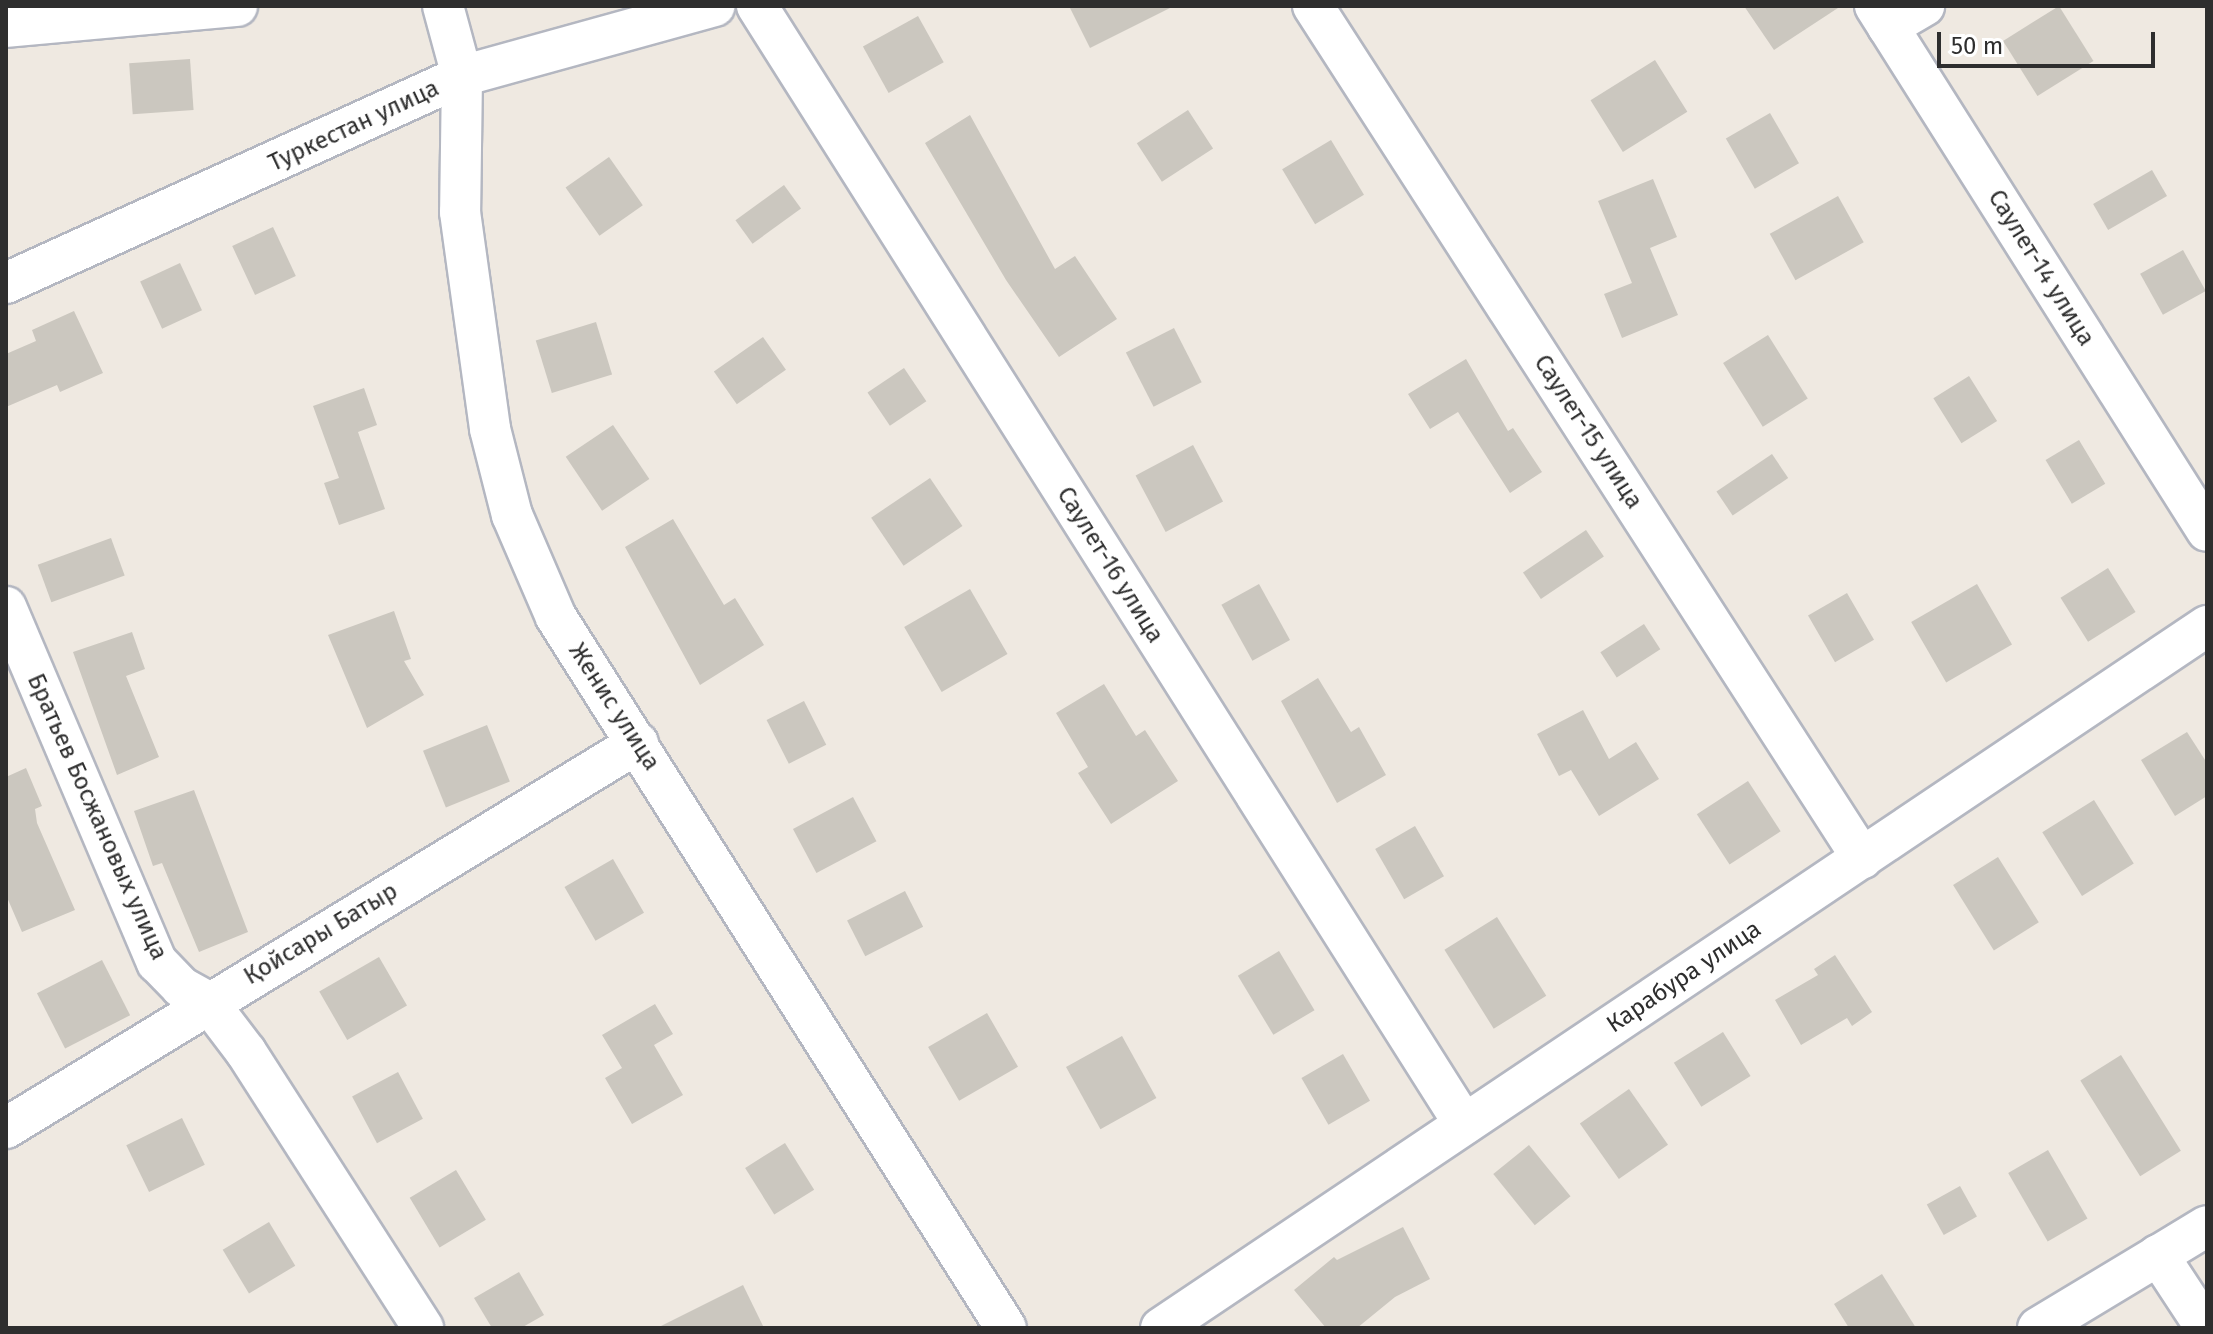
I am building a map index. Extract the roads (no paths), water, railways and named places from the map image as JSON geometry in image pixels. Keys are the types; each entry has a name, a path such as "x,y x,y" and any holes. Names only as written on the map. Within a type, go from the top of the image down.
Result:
{"street":[{"path":"6,27 237,6"},
{"name":"Женис улица","path":"443,6 462,76 460,212 490,429 512,515 556,617 1006,1328"},
{"name":"Туркестан улица","path":"6,283 462,76 714,6"},
{"name":"Саулет-16 улица","path":"757,6 1464,1124"},
{"name":"Саулет-15 улица","path":"1313,6 1862,858"},
{"path":"1882,16 1924,6"},
{"name":"Саулет-14 улица","path":"1882,16 2207,531"},
{"name":"Братьев Босжановых улица","path":"6,607 157,962 181,987 208,1002 254,1065 423,1328"},
{"name":"Карабура улица","path":"1161,1328 2207,626"},
{"name":"Қойсары Батыр","path":"6,1128 208,1002 638,743"},
{"path":"2038,1328 2207,1226"},
{"path":"2158,1255 2206,1328"}]}
